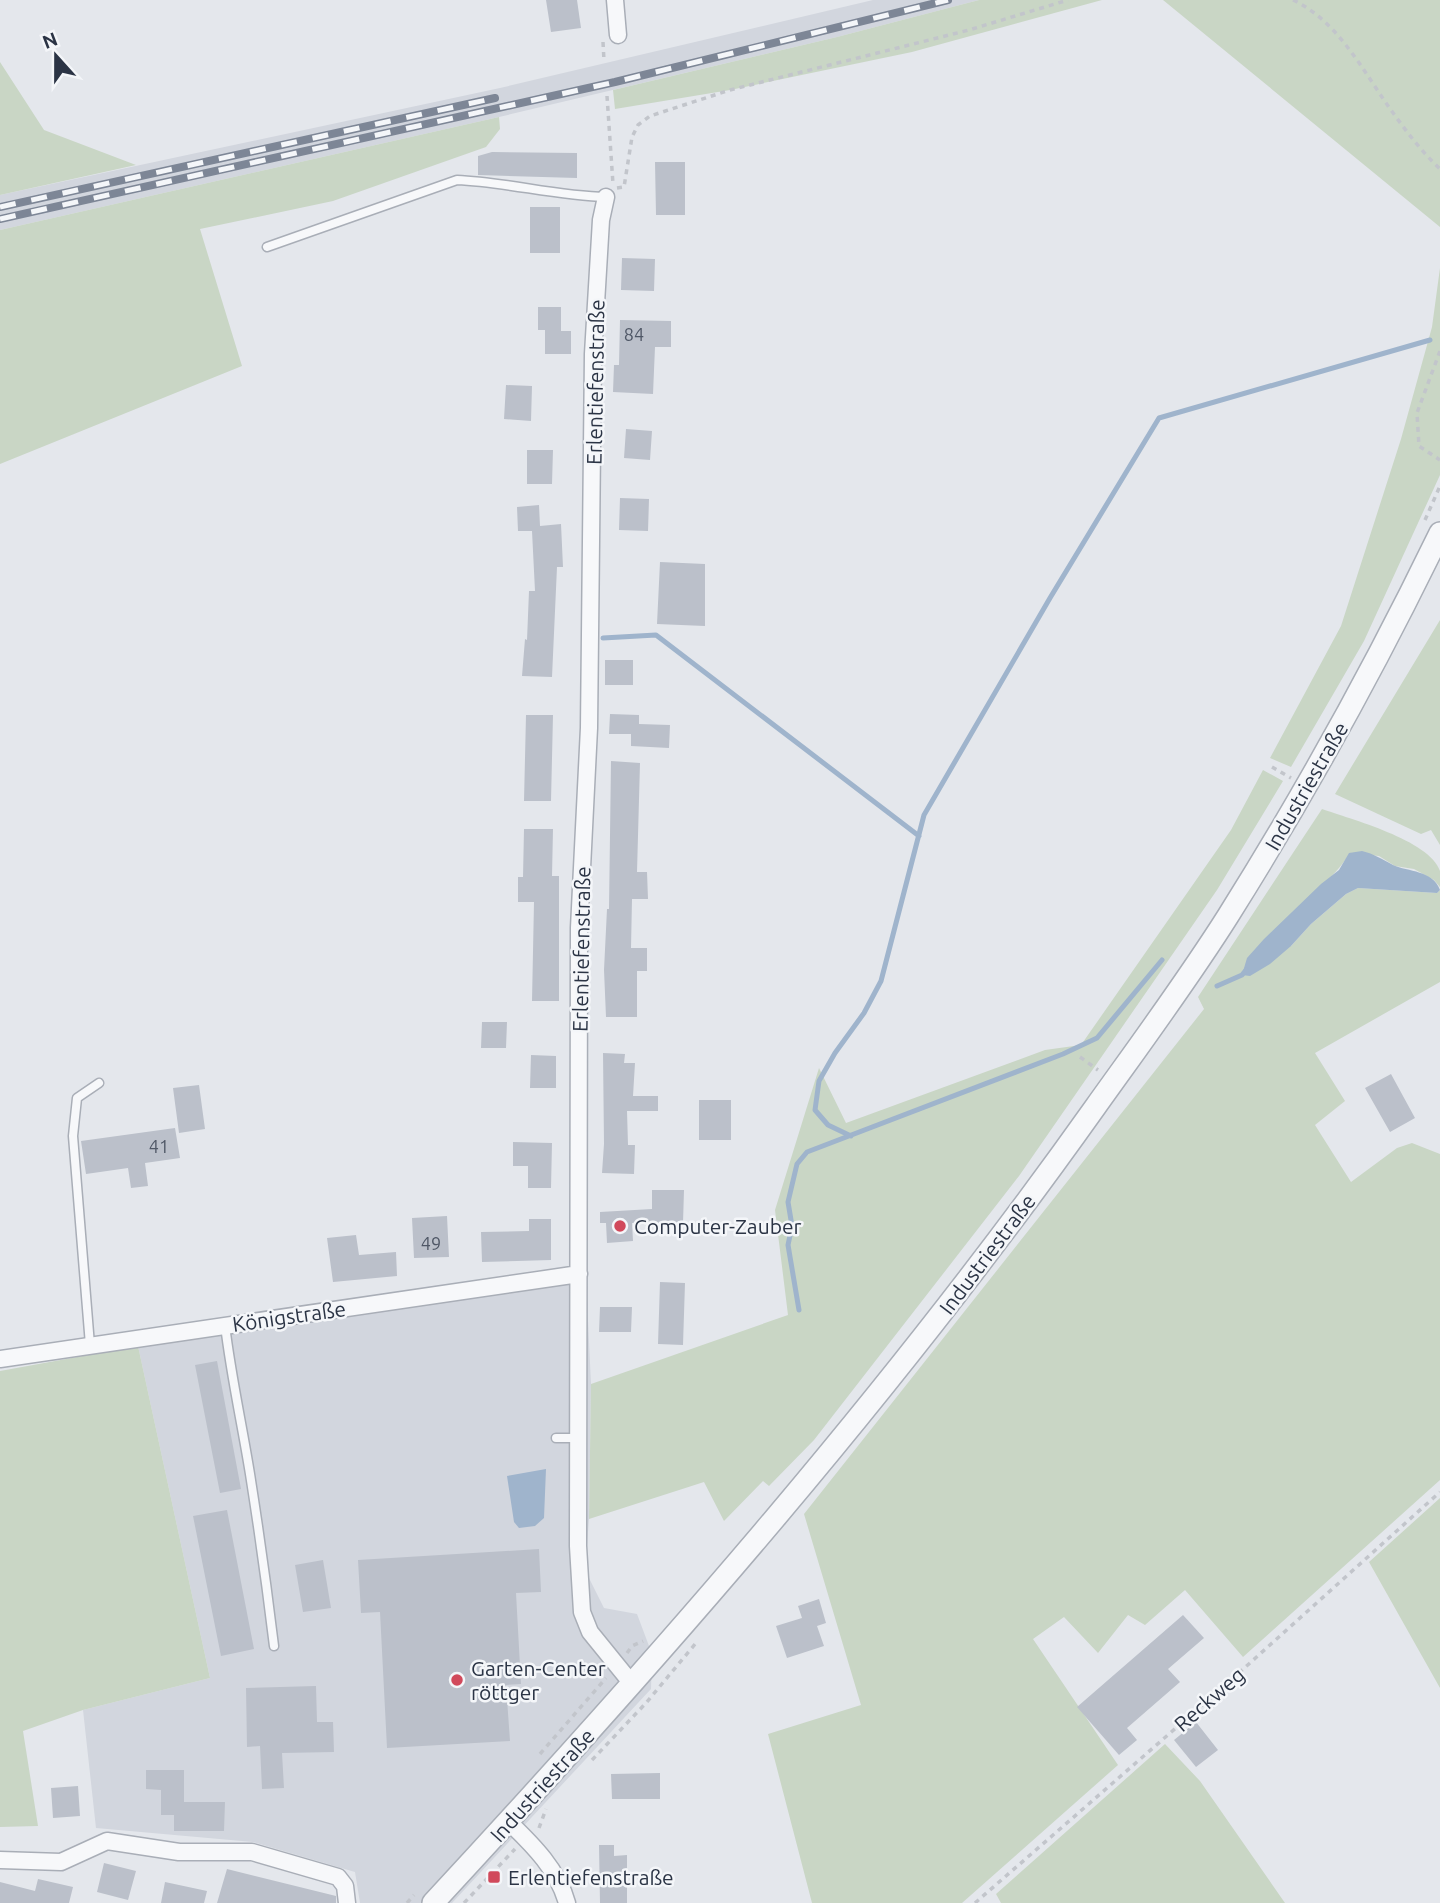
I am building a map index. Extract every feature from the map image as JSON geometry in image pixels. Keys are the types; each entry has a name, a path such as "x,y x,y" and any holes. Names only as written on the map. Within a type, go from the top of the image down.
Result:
{"street":[{"path":"615,0 618,35"},
{"name":"Erlentiefenstraße","path":"606,197 601,220 593,354 589,728 579,928 578,1546 582,1612 590,1632 633,1685"},
{"name":"Industriestraße","path":"433,1903 633,1685 791,1499 944,1311 1048,1174 1226,919 1305,790 1349,712 1431,531"},
{"name":"Königstraße","path":"0,1359 579,1274"},
{"path":"509,1822 526,1838 556,1876 567,1903"},
{"path":"0,1860 61,1862 107,1841 179,1852 252,1852 338,1877 345,1886 348,1903"}],"lane":[{"path":"267,247 457,180 486,181 582,197 606,197"},
{"path":"90,1345 74,1136 77,1098 99,1083"},
{"path":"225,1325 234,1396 250,1472 274,1646"},
{"path":"556,1438 579,1438"}],"path":[{"path":"607,96 613,183 611,188 624,187 632,137 638,125 658,112 730,90 969,30 1068,0"},
{"path":"1293,0 1307,6 1343,40 1392,112 1422,151 1440,169"},
{"path":"1440,351 1418,413 1419,446 1440,460"},
{"path":"1431,531 1440,486"},
{"name":"Reckweg","path":"975,1903 1231,1681 1440,1492"},
{"path":"618,1665 632,1646 648,1638"},
{"path":"464,1903 526,1838"}],"shaded area":[{"path":"873,0 979,0 837,37 499,117 0,230 0,195 500,88"},
{"path":"586,1279 591,1384 589,1519 585,1570 604,1608 637,1614 652,1654 651,1689 452,1903 360,1903 355,1872 253,1842 96,1828 83,1710 210,1678 138,1346 261,1324"}],"green space":[{"path":"979,0 1102,0 912,52 730,90 615,109 613,90"},
{"path":"1163,0 1440,0 1440,227"},
{"path":"0,62 44,130 136,165 0,195"},
{"path":"499,117 500,129 486,147 333,201 200,229 242,366 0,464 0,230"},
{"path":"1440,268 1440,475 1364,641 1291,767 1270,758 1341,626 1401,439 1432,327"},
{"path":"1440,620 1440,845 1431,830 1421,834 1335,794"},
{"path":"1263,770 1283,781 1217,890 1019,1176 814,1440 769,1486 763,1481 724,1521 704,1482 589,1519 591,1384 788,1315 775,1210 819,1068 846,1123 1045,1050 1081,1045 1231,830"},
{"path":"1322,809 1406,840 1433,860 1440,871 1440,887 1434,880 1414,869 1395,866 1379,856 1350,853 1327,881 1284,922 1291,946 1311,924 1346,894 1358,888 1437,893 1440,890 1440,982 1315,1053 1345,1101 1315,1125 1351,1182 1397,1148 1412,1143 1440,1154 1440,1480 1243,1657 1185,1590 1145,1625 1128,1615 1098,1653 1064,1617 1033,1639 1118,1765 962,1903 812,1903 768,1734 861,1705 804,1514 1204,1009 1198,997"},
{"path":"138,1346 210,1678 83,1710 23,1731 38,1826 0,1827 0,1371"},
{"path":"1440,1498 1440,1688 1369,1562"},
{"path":"1165,1744 1200,1781 1285,1903 1001,1903 996,1894"}],"water":[{"path":"1362,851 1393,865 1426,875 1437,883 1440,890 1437,893 1358,888 1346,894 1311,924 1270,964 1250,976 1242,975 1247,958 1264,939 1339,870 1349,853"},
{"path":"546,1469 544,1518 535,1526 519,1528 514,1522 507,1476"}],"building":[{"path":"546,0 577,0 581,28 551,32"},
{"path":"492,152 577,153 577,178 478,175 478,156"},
{"path":"655,162 685,162 685,215 656,215"},
{"path":"530,207 560,207 560,253 530,253"},
{"path":"622,258 655,259 654,291 621,290"},
{"path":"538,307 561,307 561,331 571,331 571,354 545,354 545,330 538,330"},
{"path":"620,320 671,321 671,347 655,347 653,394 613,392 614,365 619,365"},
{"path":"506,385 532,386 531,421 504,419"},
{"path":"626,429 652,431 650,460 624,458"},
{"path":"527,450 553,450 552,484 527,484"},
{"path":"620,498 649,499 648,531 619,530"},
{"path":"539,505 540,526 561,524 563,567 557,567 552,677 522,676 529,591 535,591 532,531 518,531 517,507"},
{"path":"660,562 705,564 705,626 657,624"},
{"path":"605,660 633,660 633,685 605,685"},
{"path":"610,714 639,715 639,724 670,725 669,748 631,746 631,734 609,734"},
{"path":"526,715 553,715 551,801 524,801"},
{"path":"611,761 640,763 637,872 647,872 648,899 632,899 631,948 647,948 647,971 637,971 637,1017 606,1017 604,970 609,909"},
{"path":"524,829 553,829 552,876 559,876 559,1001 532,1001 534,902 518,902 518,877 523,877"},
{"path":"482,1022 507,1022 506,1048 481,1048"},
{"path":"603,1053 625,1054 624,1063 635,1063 633,1096 658,1096 658,1111 627,1111 628,1145 635,1145 634,1174 602,1173"},
{"path":"531,1055 556,1056 556,1088 530,1088"},
{"path":"1391,1074 1415,1118 1390,1132 1365,1088"},
{"path":"199,1085 205,1129 179,1133 173,1088"},
{"path":"699,1100 731,1100 731,1140 699,1140"},
{"path":"175,1128 180,1158 145,1163 148,1186 131,1188 128,1168 86,1174 81,1141"},
{"path":"513,1142 552,1143 551,1188 528,1188 528,1166 513,1166"},
{"path":"652,1190 684,1190 683,1223 632,1223 633,1241 607,1243 606,1223 600,1223 600,1212 652,1209"},
{"path":"447,1216 449,1257 414,1258 412,1218"},
{"path":"529,1219 551,1219 551,1260 482,1262 481,1232 529,1231"},
{"path":"356,1235 359,1255 396,1252 397,1276 333,1282 327,1238"},
{"path":"660,1282 685,1283 683,1345 658,1344"},
{"path":"600,1307 632,1307 631,1332 599,1332"},
{"path":"217,1361 241,1489 220,1493 195,1365"},
{"path":"227,1510 254,1649 221,1656 193,1516"},
{"path":"539,1549 541,1592 516,1593 521,1684 506,1685 510,1741 387,1748 380,1612 361,1613 358,1560"},
{"path":"323,1560 331,1608 303,1612 295,1565"},
{"path":"819,1599 826,1623 817,1626 824,1646 787,1658 776,1626 802,1618 798,1606"},
{"path":"1183,1615 1204,1638 1168,1669 1180,1682 1127,1728 1137,1740 1119,1755 1077,1707"},
{"path":"316,1686 317,1722 333,1722 334,1752 282,1753 284,1788 262,1789 260,1746 247,1747 246,1688"},
{"path":"1196,1722 1218,1750 1196,1767 1174,1740"},
{"path":"146,1770 184,1770 184,1802 225,1802 224,1831 174,1831 174,1815 161,1815 161,1790 146,1789"},
{"path":"660,1773 660,1799 612,1799 611,1774"},
{"path":"78,1786 80,1816 53,1818 51,1788"},
{"path":"599,1845 614,1845 614,1856 627,1855 627,1903 600,1903"},
{"path":"104,1863 136,1871 128,1900 97,1892"},
{"path":"227,1869 336,1896 336,1903 217,1903"},
{"path":"38,1879 73,1887 69,1903 0,1903 0,1882 35,1891"},
{"path":"165,1882 207,1891 204,1903 161,1903"}],"waterway":[{"path":"851,1136 828,1125 815,1110 819,1081 835,1053 864,1013 881,981 924,815 1050,598 1159,418 1430,340"},
{"path":"603,638 656,635 919,836"},
{"path":"799,1310 788,1245 792,1226 788,1202 797,1164 807,1152 1063,1054 1097,1038 1162,960"},
{"path":"1217,986 1242,975 1246,970"}],"railway":[{"path":"0,219 615,82 948,0"},
{"path":"0,207 495,98"}],"place":[{"name":"Computer-Zauber","path":"620,1226"},
{"name":"Garten-Center röttger","path":"457,1680"},
{"name":"Erlentiefenstraße","path":"494,1877"}]}
